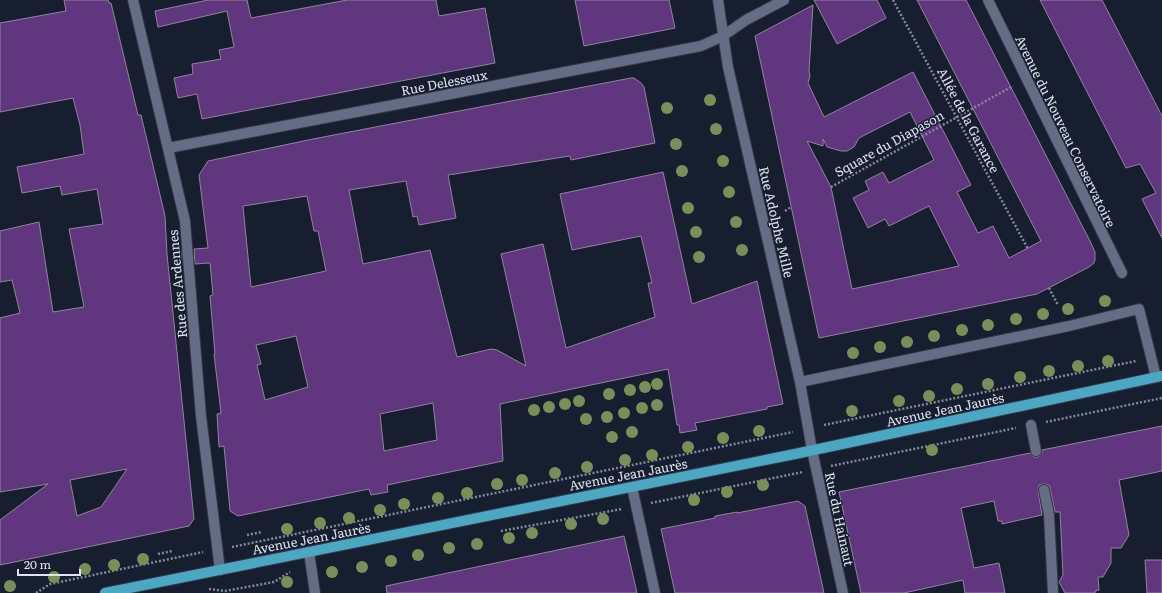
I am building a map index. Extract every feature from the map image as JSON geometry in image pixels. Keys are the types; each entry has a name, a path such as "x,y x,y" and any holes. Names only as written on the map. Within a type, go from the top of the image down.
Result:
{"main road":[{"name":"Avenue Jean Jaurès","path":"105,593 116,592 812,450 1159,376"}],"street":[{"name":"Rue des Ardennes","path":"133,0 185,221 201,416 220,570"},
{"name":"Rue Adolphe Mille","path":"718,0 728,67 800,382 812,450"},
{"name":"Rue Delesseux","path":"168,148 701,46 723,36 746,20 784,0"},
{"name":"Avenue du Nouveau Conservatoire","path":"988,0 1122,273"},
{"name":"Avenue Jean Jaurès","path":"800,382 1070,326 1139,309 1159,376"},
{"path":"1031,425 1036,452"},
{"name":"Rue du Hainaut","path":"812,450 843,593"},
{"path":"632,487 655,593"},
{"path":"1044,490 1049,515 1053,593"},
{"path":"309,552 315,593"}],"path":[{"name":"Allée de la Garance","path":"893,0 1028,249"},
{"name":"Square du Diapason","path":"831,187 1026,78"},
{"path":"785,211 792,208"},
{"path":"1049,288 1058,305"},
{"name":"Avenue Jean Jaurès","path":"833,423 1135,362"},
{"path":"828,467 1162,398"},
{"name":"Avenue Jean Jaurès","path":"229,547 794,431"},
{"path":"496,532 636,506 816,469"},
{"path":"247,535 262,532"},
{"path":"158,554 172,551"},
{"path":"36,593 50,584 205,552"},
{"path":"204,589 225,591 274,582 292,571 312,567"}],"building":[{"path":"64,0 108,0 109,3 111,3 138,115 141,115 165,216 167,254 194,519 189,526 0,565 0,520 48,484 0,492 0,318 20,313 12,280 0,282 0,231 39,222 53,312 84,307 69,229 103,224 97,189 62,195 60,186 22,193 17,167 84,154 80,125 73,98 0,112 0,23 66,11","holes":["127,469 101,507 77,516 70,480"]},
{"path":"208,0 247,0 251,18 347,0 436,0 439,16 485,8 495,63 202,119 197,94 178,98 174,78 193,74 192,64 221,59 219,50 234,47 227,11 158,27 155,11"},
{"path":"575,0 669,0 675,28 584,46"},
{"path":"814,0 877,0 886,18 837,44"},
{"path":"917,0 966,0 1090,241 1095,252 1095,260 1089,267 1037,294 819,338 755,36 813,5 809,71 810,76 808,83 824,117 913,72 971,185 957,192 978,233 993,226 1009,258 1041,241","holes":["910,112 934,160 889,183 883,172 865,181 869,190 853,198 868,228 885,219 889,226 929,206 959,266 852,289 831,187 807,141 823,146 823,139 827,147 847,151 854,147 859,138"]},
{"path":"1040,0 1102,0 1162,116 1162,238 1142,199 1156,193 1140,164 1126,168"},
{"path":"634,78 644,87 655,143 571,160 570,156 448,175 456,218 419,225 417,216 413,217 406,181 349,190 363,264 430,250 457,357 491,349 497,350 526,366 501,254 543,244 566,348 655,317 648,283 652,283 641,236 572,250 560,194 663,172 692,304 757,281 783,404 767,407 767,409 695,423 697,430 680,433 679,425 677,425 668,369 500,404 503,461 387,485 388,492 371,495 369,489 238,516 230,511 224,446 219,447 217,414 221,413 214,354 210,296 213,295 210,263 195,264 194,249 208,248 199,175 208,161 313,139","holes":["307,196 314,231 318,231 326,271 251,287 243,206","296,336 308,387 265,400 257,365 261,364 256,345","433,403 437,440 384,451 380,414"]},
{"path":"176,250 181,250 182,264 177,265"},
{"path":"1162,426 1162,471 1119,480 1129,535 1121,548 1111,548 1111,563 1103,577 1098,577 1099,590 1095,591 1095,593 1065,593 1059,582 1063,575 1060,512 1055,512 1049,485 1043,484 1039,485 1038,491 1042,515 1002,524 1002,521 998,521 994,501 961,508 974,568 999,563 1005,593 965,593 963,580 904,593 861,593 839,492 1030,453 1034,457 1038,457 1042,453 1042,450"},
{"path":"798,501 805,506 824,593 675,593 661,529 715,518 715,516"},
{"path":"624,536 637,593 387,593 386,586"},
{"path":"1145,560 1162,560 1162,593 1147,593"}]}
